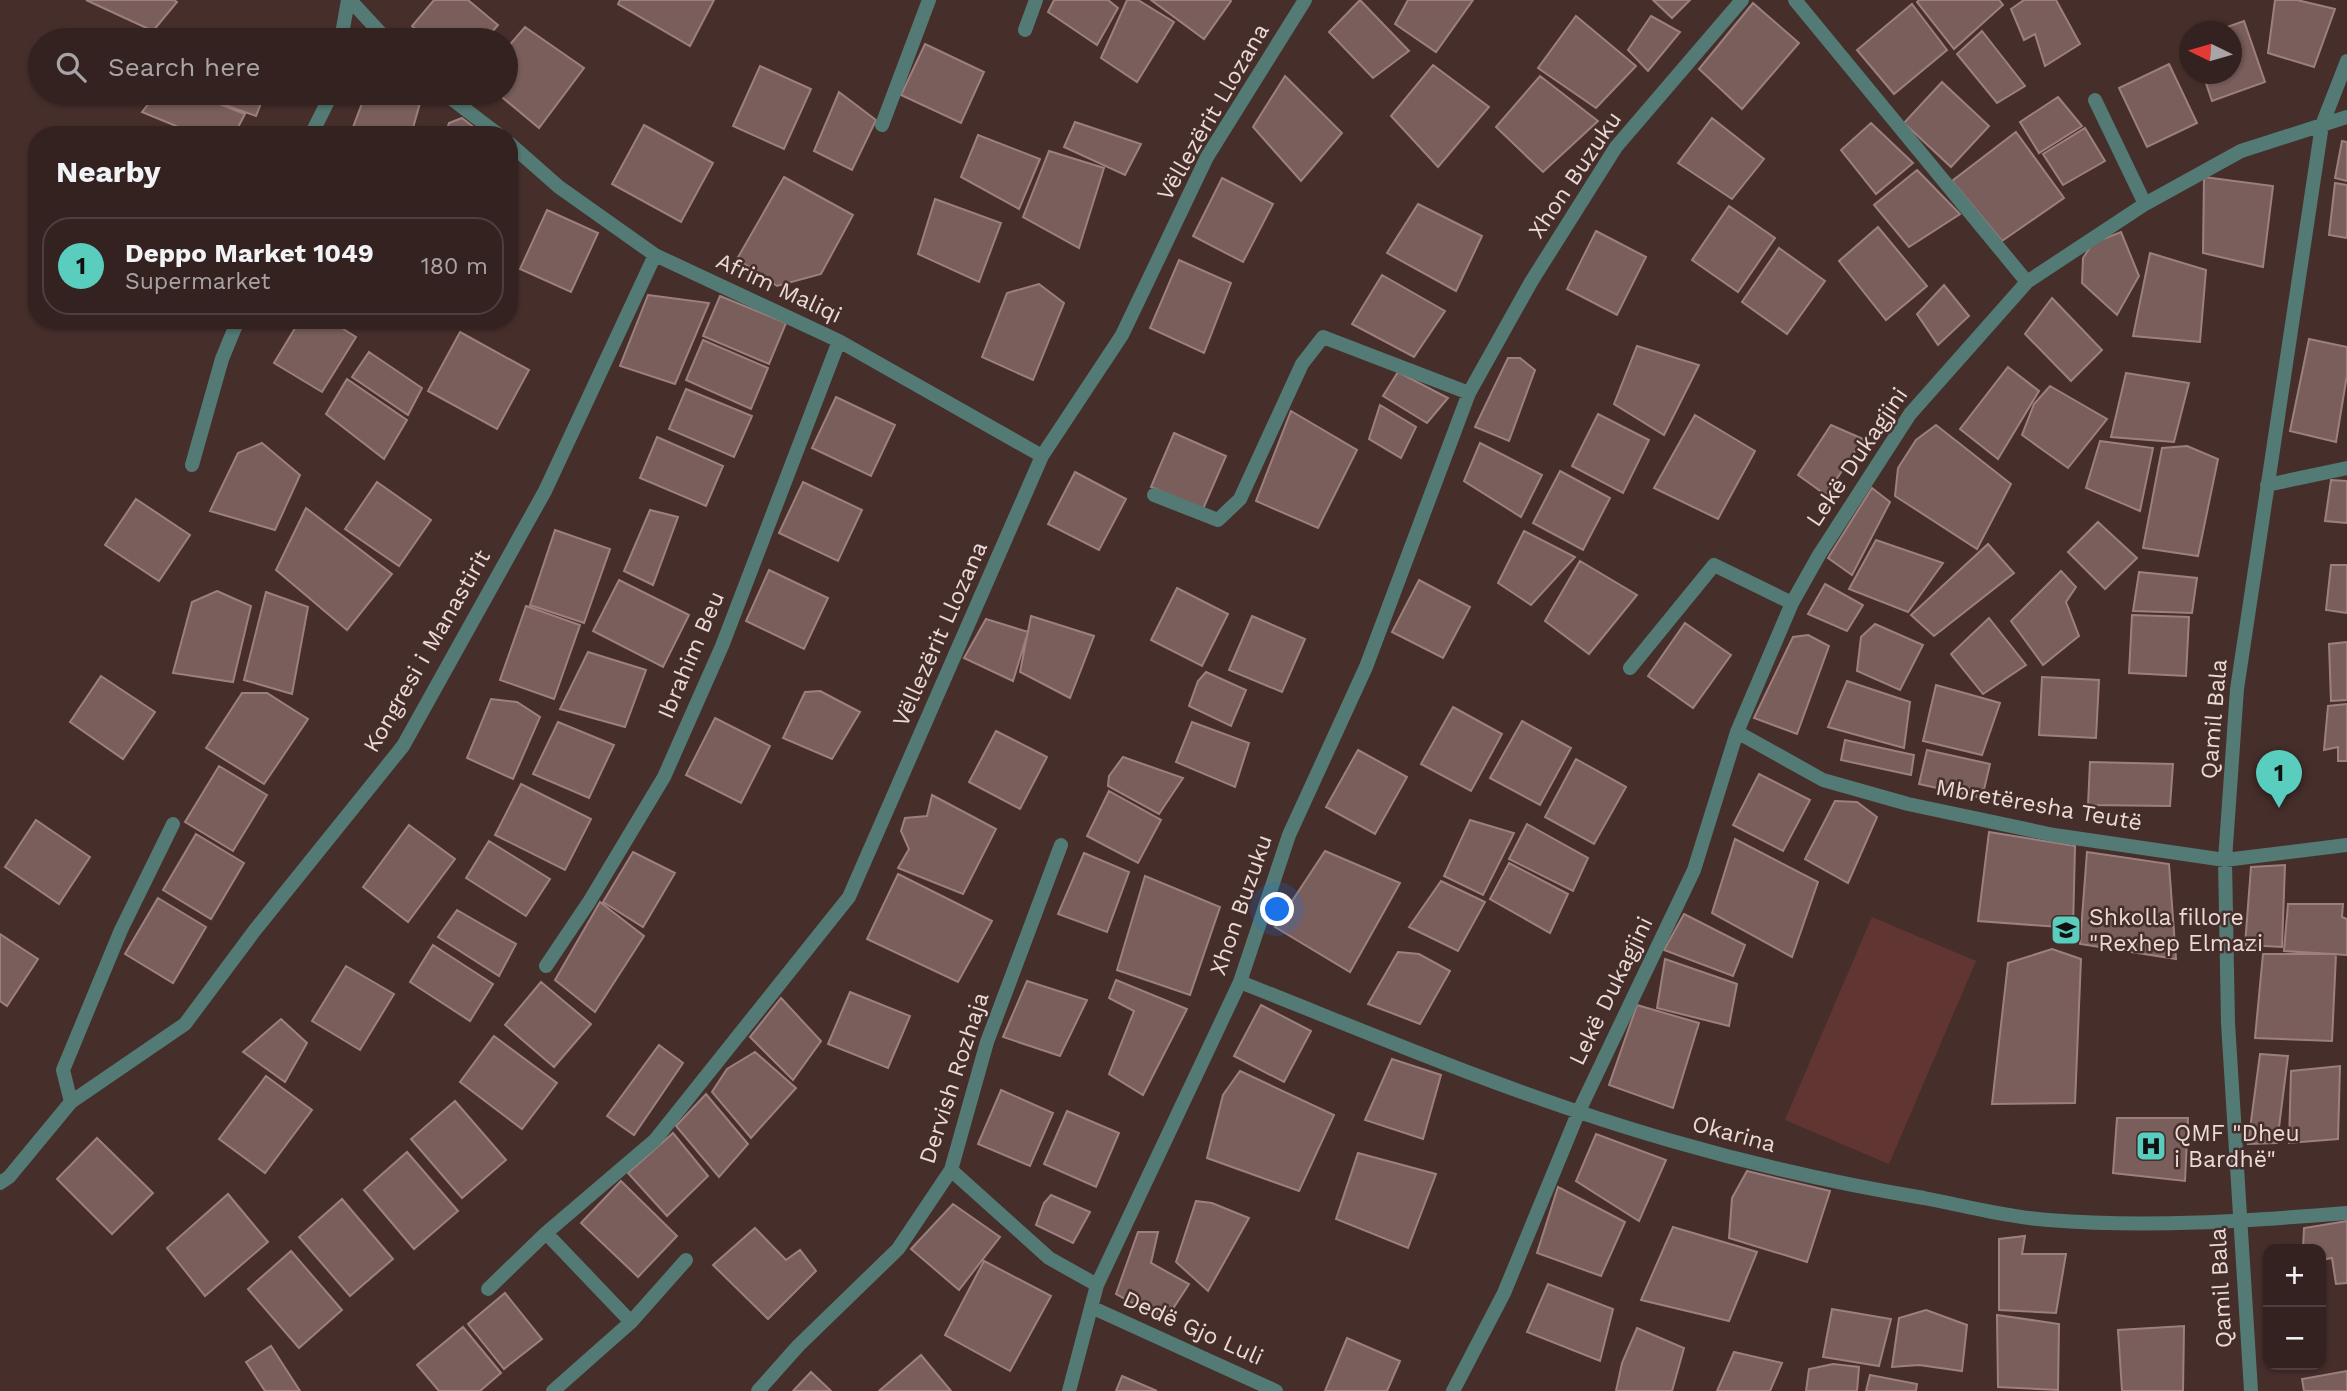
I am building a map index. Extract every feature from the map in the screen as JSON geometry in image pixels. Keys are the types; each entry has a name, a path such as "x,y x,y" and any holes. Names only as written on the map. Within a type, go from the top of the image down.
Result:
{"street":[{"path":"343,28 349,0"},
{"path":"349,0 376,28"},
{"path":"882,125 929,0"},
{"path":"1025,30 1036,0"},
{"name":"Vëllezërit Llozana","path":"488,1289 546,1233 655,1140 849,897 1042,456 1122,335 1208,157 1305,0"},
{"name":"Xhon Buzuku","path":"1069,1391 1097,1285 1240,982 1289,835 1366,667 1469,393 1531,282 1616,147 1742,0"},
{"path":"1796,0 2027,282"},
{"name":"Qamil Bala","path":"2251,1391 2228,1023 2225,860 2237,689 2322,125 2347,61"},
{"path":"2095,100 2145,204"},
{"path":"316,126 326,105"},
{"path":"460,105 487,126"},
{"name":"Lekë Dukagjini","path":"1453,1391 1504,1293 1579,1111 1694,870 1737,732 1793,603 1819,555 1910,414 2027,282 2145,204 2241,151 2347,117"},
{"name":"Afrim Maliqi","path":"518,152 559,187 655,255 839,341 1042,456"},
{"name":"Kongresi i Manastirit","path":"0,1183 9,1177 71,1102 185,1024 255,930 403,746 545,491 655,255"},
{"path":"192,465 222,359 234,329"},
{"path":"1154,495 1218,520 1240,499 1302,364 1323,337 1469,393"},
{"name":"Ibrahim Beu","path":"546,967 589,902 664,776 722,646 839,341"},
{"path":"2267,485 2347,468"},
{"path":"1630,668 1713,565 1793,603"},
{"name":"Mbretëresha Teutë","path":"1737,732 1822,780 1908,804 2054,835 2225,860 2347,845"},
{"path":"71,1102 63,1070 121,930 173,824"},
{"name":"Dervish Rozhaja","path":"758,1391 798,1346 898,1249 951,1170 987,1042 1061,845"},
{"name":"Okarina","path":"1240,982 1443,1062 1579,1111 1671,1141 1827,1181 2046,1220 2153,1224 2347,1213"},
{"path":"951,1170 1049,1258 1097,1285"},
{"path":"546,1233 631,1322"},
{"path":"553,1391 631,1322 686,1260"},
{"name":"Dedë Gjo Luli","path":"1091,1307 1276,1391"}],"shaded area":[{"path":"1872,917 1976,961 1889,1164 1785,1120"}],"building":[{"path":"86,0 177,2 155,28 147,28"},
{"path":"434,0 468,0 498,25 495,28 412,26"},
{"path":"620,0 714,0 690,46 618,4"},
{"path":"1054,0 1108,0 1118,8 1097,45 1048,12"},
{"path":"1127,0 1138,0 1174,22 1137,82 1101,58"},
{"path":"1151,0 1230,0 1231,1 1204,39"},
{"path":"1360,0 1409,51 1373,78 1329,32"},
{"path":"1408,0 1473,0 1436,52 1395,24"},
{"path":"1653,0 1690,0 1672,18"},
{"path":"1999,0 2003,5 1954,49 1917,2"},
{"path":"2024,0 2056,0 2080,44 2045,66 2035,34 2024,40 2011,9"},
{"path":"2275,0 2297,0 2335,9 2314,67 2268,53"},
{"path":"1753,3 1799,43 1742,109 1699,69"},
{"path":"1912,4 1947,50 1894,94 1857,50"},
{"path":"1576,16 1636,66 1596,108 1538,68"},
{"path":"1651,16 1680,32 1648,71 1628,50"},
{"path":"2244,21 2265,82 2212,101 2206,84 2242,84"},
{"path":"525,27 584,68 539,128 511,105 518,105 518,35"},
{"path":"1982,31 2025,86 1997,103 1957,54"},
{"path":"925,44 984,72 961,123 901,95"},
{"path":"2169,64 2197,123 2147,147 2119,88"},
{"path":"1433,65 1489,107 1438,167 1391,116"},
{"path":"760,66 811,89 784,149 733,126"},
{"path":"1285,76 1342,133 1301,181 1253,127"},
{"path":"1540,76 1598,121 1543,172 1496,127"},
{"path":"1942,82 1989,126 1951,167 1904,123"},
{"path":"839,92 876,120 852,170 814,151"},
{"path":"2058,97 2082,126 2039,153 2020,122"},
{"path":"148,105 222,105 245,114 239,126 176,126 142,112"},
{"path":"225,105 260,105 256,116"},
{"path":"361,105 419,105 414,126 353,126"},
{"path":"462,118 472,126 448,126 449,123"},
{"path":"1712,118 1764,159 1732,199 1678,163"},
{"path":"1075,122 1141,144 1125,175 1064,147"},
{"path":"1871,123 1913,163 1876,194 1841,150"},
{"path":"644,125 713,163 681,222 612,184"},
{"path":"2085,128 2105,161 2063,185 2043,154"},
{"path":"2016,132 2064,198 2002,241 1952,181"},
{"path":"978,135 1040,159 1019,209 961,177"},
{"path":"2342,141 2347,142 2347,181 2335,178"},
{"path":"1049,151 1104,168 1079,248 1023,217"},
{"path":"1917,170 1960,214 1909,247 1874,205"},
{"path":"784,177 853,215 821,274 777,286 737,259"},
{"path":"2204,177 2273,186 2263,267 2203,253"},
{"path":"1222,178 1273,204 1243,262 1193,236"},
{"path":"2335,183 2347,185 2347,238 2329,235"},
{"path":"935,199 1001,223 979,282 918,254"},
{"path":"1418,204 1482,236 1456,291 1387,253"},
{"path":"1729,206 1775,238 1738,292 1692,260"},
{"path":"547,210 598,233 571,292 520,269"},
{"path":"1878,227 1927,286 1886,320 1839,261"},
{"path":"1596,231 1646,257 1617,315 1567,289"},
{"path":"2121,232 2139,276 2117,315 2082,283 2083,258 2093,243"},
{"path":"1779,248 1825,281 1787,334 1742,302"},
{"path":"2150,253 2206,270 2200,342 2133,336"},
{"path":"1179,260 1231,283 1204,353 1150,328"},
{"path":"1382,275 1445,311 1414,357 1352,324"},
{"path":"1039,284 1064,303 1033,380 982,357 1007,293"},
{"path":"1944,285 1969,316 1938,345 1917,314"},
{"path":"648,295 709,303 675,384 620,366"},
{"path":"720,296 786,323 769,364 703,336"},
{"path":"2052,298 2102,350 2071,381 2025,334"},
{"path":"295,329 343,329 356,337 322,392 274,363"},
{"path":"460,332 529,370 497,429 428,391"},
{"path":"2309,339 2347,347 2347,375 2336,442 2290,431"},
{"path":"703,340 768,368 751,409 686,380"},
{"path":"1637,346 1699,365 1664,435 1614,404"},
{"path":"369,352 422,388 408,415 352,377"},
{"path":"1508,358 1520,358 1535,370 1509,441 1475,427"},
{"path":"2008,367 2039,391 1998,459 1960,429"},
{"path":"1398,372 1448,398 1427,423 1383,396"},
{"path":"2126,373 2189,383 2174,442 2111,437"},
{"path":"347,379 407,420 384,459 326,414"},
{"path":"2050,386 2107,419 2068,468 2022,435 2034,404"},
{"path":"686,389 752,416 734,457 669,429"},
{"path":"836,397 895,425 871,476 812,448"},
{"path":"1380,405 1416,427 1401,458 1369,439"},
{"path":"1291,411 1357,450 1318,528 1256,501"},
{"path":"1598,414 1649,440 1623,493 1572,466"},
{"path":"1695,415 1755,451 1718,519 1654,488"},
{"path":"1831,425 1863,439 1826,495 1798,475"},
{"path":"1936,425 2011,484 1977,549 1895,496 1898,468 1916,440"},
{"path":"1174,433 1226,456 1203,509 1151,487"},
{"path":"657,437 723,466 706,506 640,478"},
{"path":"2100,441 2153,448 2140,511 2086,488"},
{"path":"262,443 300,475 275,530 210,511 238,453"},
{"path":"1480,443 1542,475 1521,517 1464,481"},
{"path":"2187,446 2218,459 2198,556 2143,548 2162,448"},
{"path":"1560,471 1610,498 1583,550 1533,523"},
{"path":"1075,472 1126,499 1099,550 1048,524"},
{"path":"2331,480 2347,481 2347,523 2325,521"},
{"path":"377,482 431,520 399,566 345,529"},
{"path":"803,482 862,510 838,561 779,533"},
{"path":"1872,488 1890,502 1852,575 1828,558"},
{"path":"136,499 190,535 159,581 105,545"},
{"path":"306,508 392,574 347,630 276,570"},
{"path":"650,510 678,517 653,585 624,571"},
{"path":"2098,522 2137,558 2105,589 2068,552"},
{"path":"555,530 610,549 584,623 530,605"},
{"path":"1524,531 1575,557 1531,605 1498,583"},
{"path":"1876,540 1943,563 1908,612 1849,589"},
{"path":"1988,544 2014,573 1934,636 1911,615"},
{"path":"1580,561 1637,595 1589,654 1545,621"},
{"path":"2331,565 2347,565 2347,613 2326,610"},
{"path":"769,570 828,598 804,649 746,621"},
{"path":"2061,571 2076,587 2066,602 2079,636 2043,665 2011,621"},
{"path":"2139,572 2197,578 2192,613 2133,611"},
{"path":"619,580 689,615 663,667 593,631"},
{"path":"1419,580 1470,607 1443,658 1392,632"},
{"path":"1825,584 1863,605 1847,631 1808,614"},
{"path":"1177,588 1228,614 1202,666 1151,640"},
{"path":"217,591 251,606 233,682 173,673 192,602"},
{"path":"266,592 308,607 292,694 244,680"},
{"path":"526,606 580,625 554,699 500,680"},
{"path":"2132,615 2189,617 2186,676 2129,673"},
{"path":"1031,616 1094,636 1070,698 1020,672"},
{"path":"1252,616 1305,639 1282,692 1229,670"},
{"path":"1989,618 2026,665 1983,694 1951,654"},
{"path":"986,619 1028,632 1013,681 964,658"},
{"path":"1685,623 1731,655 1693,708 1648,676"},
{"path":"1875,624 1923,645 1900,690 1857,671 1861,637"},
{"path":"1808,635 1829,646 1797,734 1754,718 1793,637"},
{"path":"2347,642 2347,700 2331,701 2329,644"},
{"path":"588,652 646,670 625,727 560,709"},
{"path":"1206,672 1246,690 1231,726 1189,706 1198,681"},
{"path":"101,676 155,712 123,759 70,722"},
{"path":"2042,677 2099,680 2096,738 2039,735"},
{"path":"1847,681 1910,702 1904,748 1828,727"},
{"path":"1936,685 2000,703 1982,755 1923,741"},
{"path":"820,691 860,712 832,759 783,738 805,692"},
{"path":"242,693 267,693 308,719 264,784 206,748"},
{"path":"491,699 517,702 540,717 513,779 467,758"},
{"path":"2347,704 2347,761 2338,761 2338,747 2324,750 2328,706"},
{"path":"1453,707 1502,734 1471,791 1421,764"},
{"path":"715,718 770,746 741,803 686,775"},
{"path":"1522,721 1571,748 1540,805 1490,778"},
{"path":"558,722 614,745 589,798 533,774"},
{"path":"1192,722 1249,743 1235,787 1176,762"},
{"path":"996,731 1047,757 1020,809 969,782"},
{"path":"1845,740 1914,755 1911,775 1841,760"},
{"path":"1358,750 1407,777 1375,834 1326,807"},
{"path":"1927,750 1990,764 1982,798 1919,784"},
{"path":"1123,757 1183,778 1159,814 1108,786 1109,776"},
{"path":"1576,759 1626,787 1594,844 1545,817"},
{"path":"2090,762 2173,764 2170,806 2088,805"},
{"path":"219,766 267,795 233,851 185,822"},
{"path":"1759,774 1810,800 1783,851 1733,825"},
{"path":"521,784 591,819 565,870 495,835"},
{"path":"1109,791 1161,820 1138,863 1087,836"},
{"path":"932,795 996,829 963,894 898,868 909,849 901,831 905,818 927,816"},
{"path":"1835,801 1857,802 1877,817 1848,883 1805,859"},
{"path":"36,820 90,857 59,904 5,867"},
{"path":"1470,820 1514,833 1483,895 1444,876"},
{"path":"1527,824 1588,858 1573,891 1509,859"},
{"path":"409,825 455,859 408,922 363,887"},
{"path":"1989,832 2075,846 2073,928 1978,921"},
{"path":"196,834 244,863 211,919 163,890"},
{"path":"1735,839 1818,882 1792,957 1712,913"},
{"path":"489,841 550,879 526,916 466,878"},
{"path":"1325,851 1400,883 1350,972 1275,927"},
{"path":"633,852 675,873 643,927 603,902"},
{"path":"2087,852 2169,864 2176,959 2080,944"},
{"path":"1084,853 1129,872 1107,932 1058,914"},
{"path":"1509,863 1568,894 1550,933 1490,899"},
{"path":"2285,865 2282,947 2245,945 2251,867"},
{"path":"898,874 992,921 958,982 867,939"},
{"path":"1145,876 1220,907 1190,995 1117,970"},
{"path":"1441,881 1485,902 1458,951 1409,927"},
{"path":"158,898 206,927 173,983 125,954"},
{"path":"600,902 644,936 595,1012 555,980"},
{"path":"2288,904 2343,904 2342,917 2347,919 2347,955 2284,951"},
{"path":"457,910 516,944 499,976 438,937"},
{"path":"1684,914 1745,945 1733,976 1664,950"},
{"path":"0,934 38,959 7,1006 0,1001"},
{"path":"433,945 493,984 470,1021 410,982"},
{"path":"2052,949 2081,959 2075,1103 1992,1104 2008,963"},
{"path":"1398,952 1419,954 1450,971 1420,1024 1368,1004"},
{"path":"2263,954 2336,954 2332,1041 2255,1038"},
{"path":"1665,959 1737,984 1729,1026 1657,1008"},
{"path":"346,966 394,994 360,1050 312,1021"},
{"path":"1116,980 1187,1009 1143,1095 1109,1074 1134,1011 1109,998"},
{"path":"1027,981 1087,1000 1060,1056 1003,1037"},
{"path":"541,982 591,1024 554,1067 505,1025"},
{"path":"850,992 910,1016 888,1068 828,1044"},
{"path":"781,998 821,1041 793,1080 750,1037"},
{"path":"1261,1005 1311,1031 1284,1082 1234,1056"},
{"path":"1637,1005 1699,1023 1673,1108 1609,1085"},
{"path":"281,1019 307,1043 285,1082 243,1052"},
{"path":"494,1036 557,1083 522,1129 460,1082"},
{"path":"659,1045 683,1063 634,1135 607,1116"},
{"path":"755,1052 796,1088 751,1138 712,1092 727,1069"},
{"path":"2260,1054 2288,1056 2277,1143 2248,1144"},
{"path":"1392,1059 1441,1075 1423,1139 1365,1120"},
{"path":"2340,1066 2338,1139 2289,1143 2291,1071"},
{"path":"1240,1071 1334,1115 1299,1191 1207,1158 1223,1095"},
{"path":"266,1076 312,1110 265,1173 219,1139"},
{"path":"1001,1090 1053,1113 1030,1166 978,1144"},
{"path":"706,1094 748,1144 719,1177 676,1126"},
{"path":"455,1101 506,1160 462,1198 411,1139"},
{"path":"1067,1111 1119,1133 1096,1187 1044,1164"},
{"name":"QMF \"Dheu i Bardhë\"","path":"2117,1118 2188,1118 2185,1181 2113,1173"},
{"path":"673,1133 708,1176 667,1216 628,1173"},
{"path":"1596,1134 1666,1160 1639,1221 1576,1181"},
{"path":"97,1138 153,1193 112,1234 57,1179"},
{"path":"407,1152 458,1211 414,1249 364,1190"},
{"path":"1358,1153 1436,1174 1408,1248 1336,1219"},
{"path":"1747,1171 1830,1191 1807,1262 1729,1238 1732,1198"},
{"path":"621,1181 677,1236 638,1277 581,1223"},
{"path":"1558,1187 1625,1222 1601,1276 1537,1253"},
{"path":"228,1194 268,1242 205,1296 167,1248"},
{"path":"1051,1195 1090,1212 1073,1243 1036,1225 1044,1203"},
{"path":"342,1199 393,1259 350,1296 299,1237"},
{"path":"1196,1201 1212,1203 1249,1218 1208,1291 1176,1262"},
{"path":"953,1204 1000,1237 959,1290 911,1249"},
{"path":"2347,1221 2347,1283 2336,1284 2332,1258 2326,1259 2326,1244 2303,1244 2304,1228"},
{"path":"1673,1227 1757,1252 1729,1321 1641,1300"},
{"path":"755,1228 786,1260 800,1250 816,1271 768,1319 713,1265"},
{"path":"1138,1232 1158,1232 1151,1263 1189,1284 1165,1321 1116,1294"},
{"path":"2025,1236 2022,1254 2066,1254 2056,1313 1999,1310 1999,1239"},
{"path":"291,1251 342,1310 299,1348 248,1289"},
{"path":"984,1261 1051,1296 1010,1371 945,1335"},
{"path":"1548,1284 1613,1309 1600,1361 1527,1332"},
{"path":"505,1293 542,1339 504,1369 468,1324"},
{"path":"1832,1309 1891,1319 1879,1366 1823,1357"},
{"path":"1926,1310 1967,1325 1962,1371 1919,1365 1892,1367 1899,1318"},
{"path":"1997,1315 2059,1324 2058,1390 1998,1387"},
{"path":"2184,1326 2183,1391 2122,1391 2118,1330"},
{"path":"463,1327 501,1373 480,1391 439,1391 417,1365"},
{"path":"1637,1328 1684,1348 1672,1391 1616,1391 1622,1363"},
{"path":"1347,1338 1400,1361 1387,1391 1325,1391"},
{"path":"271,1346 300,1391 265,1391 246,1362"},
{"path":"1734,1352 1782,1363 1770,1391 1717,1391"},
{"path":"921,1355 951,1391 879,1391"},
{"path":"1833,1364 1859,1367 1857,1391 1806,1391 1809,1369"},
{"path":"2347,1371 2347,1391 2304,1391 2302,1379"},
{"path":"811,1372 831,1391 793,1391"},
{"path":"1870,1375 1917,1384 1916,1391 1866,1391"},
{"path":"1122,1376 1157,1391 1116,1391"}],"place":[{"name":"Deppo Market 1049","path":"2279,808"},
{"name":"Shkolla fillore \"Rexhep Elmazi","path":"2066,930"},
{"name":"QMF \"Dheu i Bardhë\"","path":"2151,1146"}]}
